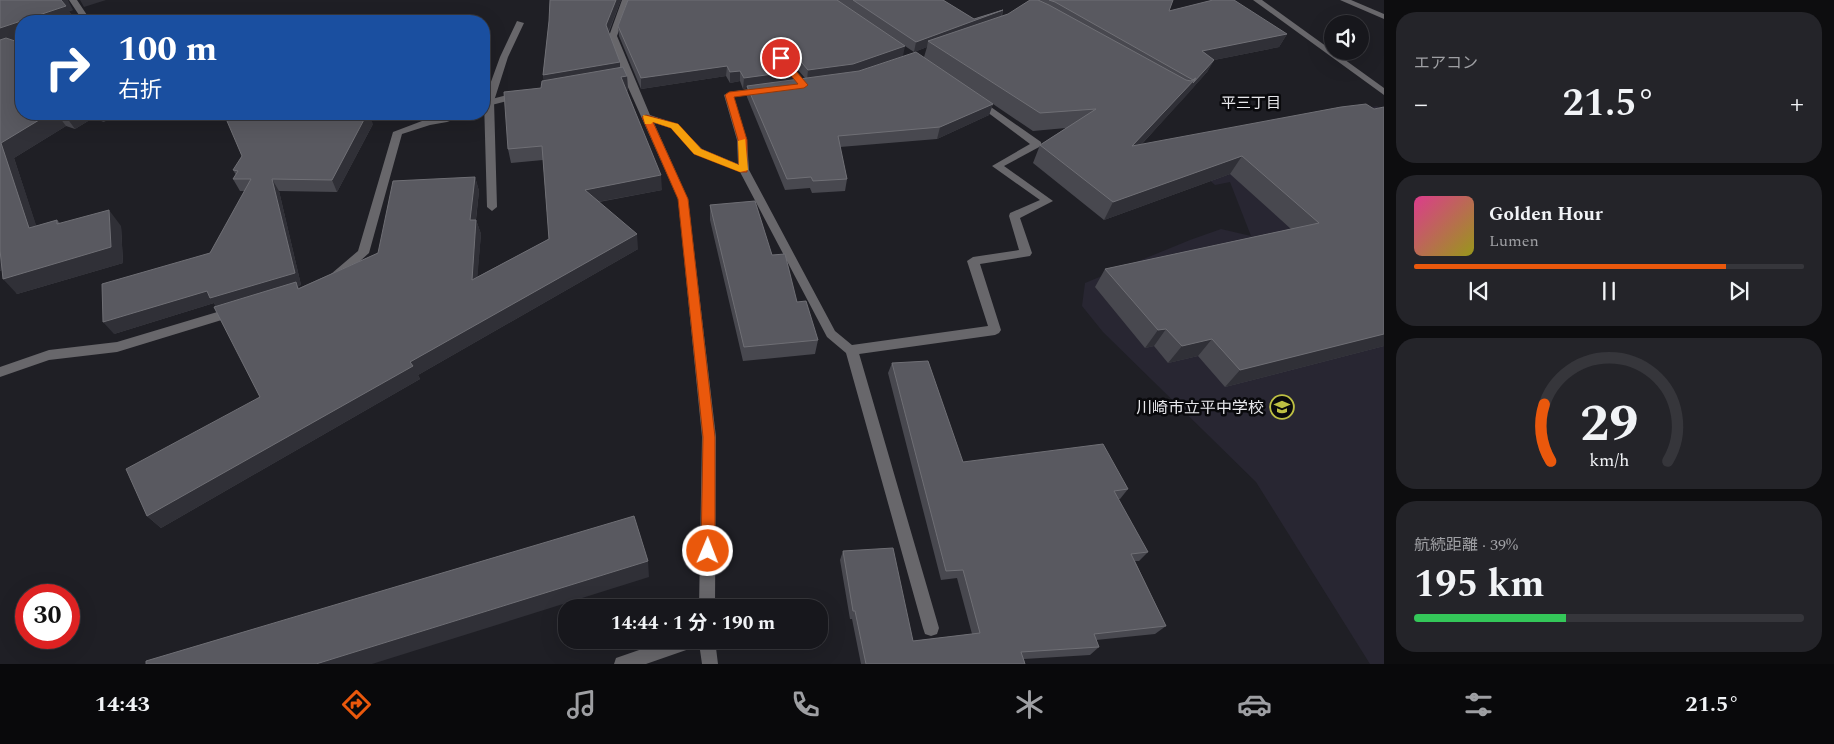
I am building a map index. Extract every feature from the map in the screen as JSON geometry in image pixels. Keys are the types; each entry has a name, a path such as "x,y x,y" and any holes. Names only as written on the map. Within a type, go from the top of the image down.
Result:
{"street":[{"path":"73,0 82,15"},
{"path":"626,0 613,36 623,77 646,117 683,199 709,437 707,599"},
{"path":"1257,0 1384,92"},
{"path":"1344,0 1384,17"},
{"path":"490,93 520,23"},
{"path":"776,89 729,95 742,140 744,170 831,334 852,350 931,628"},
{"path":"852,350 994,330 973,261 1026,253 1014,216 1048,201 997,166 1037,144 965,92"},
{"path":"490,102 528,94"},
{"path":"646,117 674,126 698,152 744,170"},
{"path":"329,283 363,253 398,132 421,120"},
{"path":"487,120 492,207"},
{"path":"0,372 49,356 117,347 246,308"},
{"path":"622,664 666,649"},
{"path":"708,649 710,664"}],"shaded area":[{"name":"川崎市立平中学校","path":"1377,106 1384,112 1384,664 1370,664 1256,482 1103,332 1082,306 1085,283 1221,229 1251,236 1230,182 1215,185 1183,157 1191,143"}],"building":[{"path":"0,0 61,0 66,6 39,15 15,15 15,23 0,28"},
{"path":"550,0 616,0 606,25 620,62 543,75"},
{"path":"628,0 837,0 905,46 853,64 808,70 786,44 779,44 778,51 795,71 744,78 740,71 730,72 727,66 641,78 618,26"},
{"path":"853,0 943,0 974,19 1003,10 916,42"},
{"path":"1030,0 1038,0 1049,5 1186,80 1191,81 1196,78 1132,146 1341,107 1366,104 1374,109 1384,107 1384,334 1240,370 1212,339 1182,346 1166,329 1158,330 1105,269 1319,223 1242,156 1113,202 1040,145 1096,109 1040,113 928,41 1008,14"},
{"path":"1049,0 1173,0 1169,11 1213,0 1234,0 1287,34 1202,51 1214,60 1193,83 1196,78 1193,80"},
{"path":"6,38 15,41 15,120 39,120 1,143 29,228 57,220 57,224 109,210 111,247 3,279 0,250 0,40"},
{"path":"916,52 993,104 940,127 838,136 847,179 813,181 811,177 787,179 747,86 859,71"},
{"path":"623,67 627,76 621,77 661,175 585,190 637,234 410,362 413,366 147,516 126,469 260,397 214,307 296,282 298,289 378,253 393,181 475,177 470,220 476,220 472,280 549,239 542,146 508,149 504,92 541,88 542,81"},
{"path":"227,120 364,120 332,180 272,179 295,273 210,298 207,291 103,322 102,284 210,253 251,179 233,179 238,171 233,170 242,156"},
{"path":"755,201 772,255 785,254 797,302 806,301 818,340 744,347 710,205"},
{"path":"928,361 963,462 1103,444 1128,489 1114,491 1148,552 1131,554 1166,626 1094,634 1099,647 1021,652 1025,664 866,664 855,611 853,611 843,551 893,548 913,641 980,633 963,570 946,571 892,363"},
{"path":"634,516 648,561 316,664 146,664 146,661"}],"slow traffic":[{"path":"648,123 646,117 674,126 698,152 744,170 742,141"}],"place":[{"name":"川崎市立平中学校","path":"1282,407"}],"district":[{"name":"平三丁目","path":"1251,103"}],"route":[{"path":"708,551 709,437 683,199 646,117 674,126 698,152 744,170 742,140 729,95 804,85 781,58"}]}
